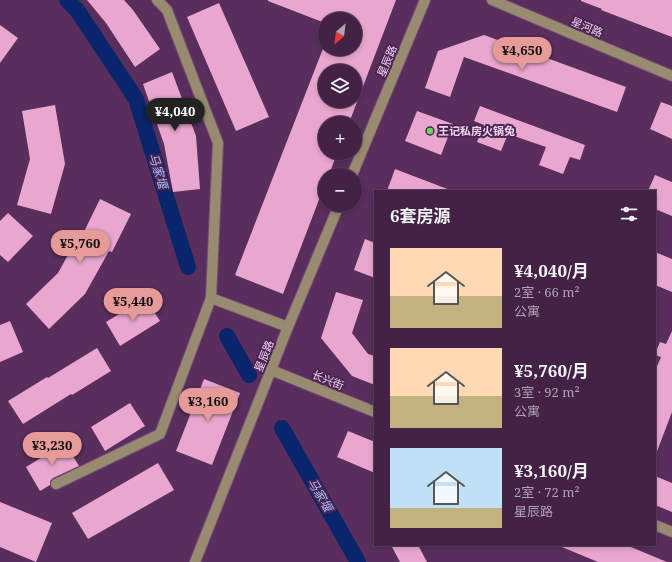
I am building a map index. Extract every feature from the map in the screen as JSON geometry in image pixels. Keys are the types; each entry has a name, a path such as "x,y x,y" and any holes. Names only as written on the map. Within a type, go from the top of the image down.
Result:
{"street":[{"path":"56,484 160,434 211,298 218,143 167,10 157,0"},
{"name":"星辰路","path":"355,168 425,0"},
{"name":"星河路","path":"492,0 672,76"},
{"name":"星辰路","path":"195,562 288,327 336,212"},
{"path":"211,298 288,327"},
{"name":"长兴街","path":"271,370 374,412"},
{"path":"656,525 672,532"}],"building":[{"path":"87,0 124,0 133,10 160,49 135,67 106,23"},
{"path":"268,0 396,0 362,89 362,64 318,64 318,108 355,108 352,116 318,116 318,160 334,160 332,168 318,168 318,202 283,294 235,275 320,56 362,56 362,12 318,12 318,20"},
{"path":"581,0 672,0 672,37 601,10 602,9"},
{"path":"219,3 269,117 236,131 187,17"},
{"path":"0,25 18,38 0,63"},
{"path":"484,35 626,87 617,112 464,57 450,97 425,88 438,51"},
{"path":"172,72 196,136 200,189 173,192 164,144 143,84"},
{"path":"661,102 672,106 672,139 650,129"},
{"path":"55,105 65,164 51,214 17,205 30,159 22,111"},
{"path":"480,106 585,145 580,160 570,157 563,174 539,165 546,147 508,134 501,151 477,142 484,125 474,121"},
{"path":"417,111 453,124 441,155 405,141"},
{"path":"395,169 450,190 387,190"},
{"path":"655,175 672,182 672,216 656,209 656,190 648,190"},
{"path":"100,199 131,214 112,252 109,251 85,294 49,329 26,304 58,273 74,244 77,246"},
{"path":"8,213 33,236 8,262 0,255 0,221"},
{"path":"365,239 374,243 374,278 354,270"},
{"path":"656,252 672,259 672,292 656,285"},
{"path":"336,292 363,300 352,333 368,354 374,356 374,385 352,376 321,338"},
{"path":"145,298 160,321 120,346 106,322"},
{"path":"10,321 23,352 0,362 0,325"},
{"path":"672,331 672,412 656,454 656,369 661,357 656,355 656,352 660,342 666,344"},
{"path":"97,348 111,371 23,424 8,401"},
{"path":"204,379 240,393 212,465 176,451"},
{"path":"130,403 145,426 105,451 91,427"},
{"path":"348,431 374,442 374,473 337,457"},
{"path":"65,443 79,466 53,478 50,481 50,485 40,491 26,467"},
{"path":"158,463 174,490 88,539 72,513"},
{"path":"656,476 672,483 672,512 656,505"},
{"path":"0,502 52,523 36,562 0,547"},
{"path":"392,546 419,546 427,562 400,562"},
{"path":"559,546 628,546 667,562 598,562"}],"waterway":[{"name":"马家堰","path":"67,0 77,10 136,99 188,267"},
{"name":"马家堰","path":"227,336 249,375"},
{"name":"马家堰","path":"282,428 358,562"}],"place":[{"name":"王记私房火锅兔","path":"430,131"}]}
